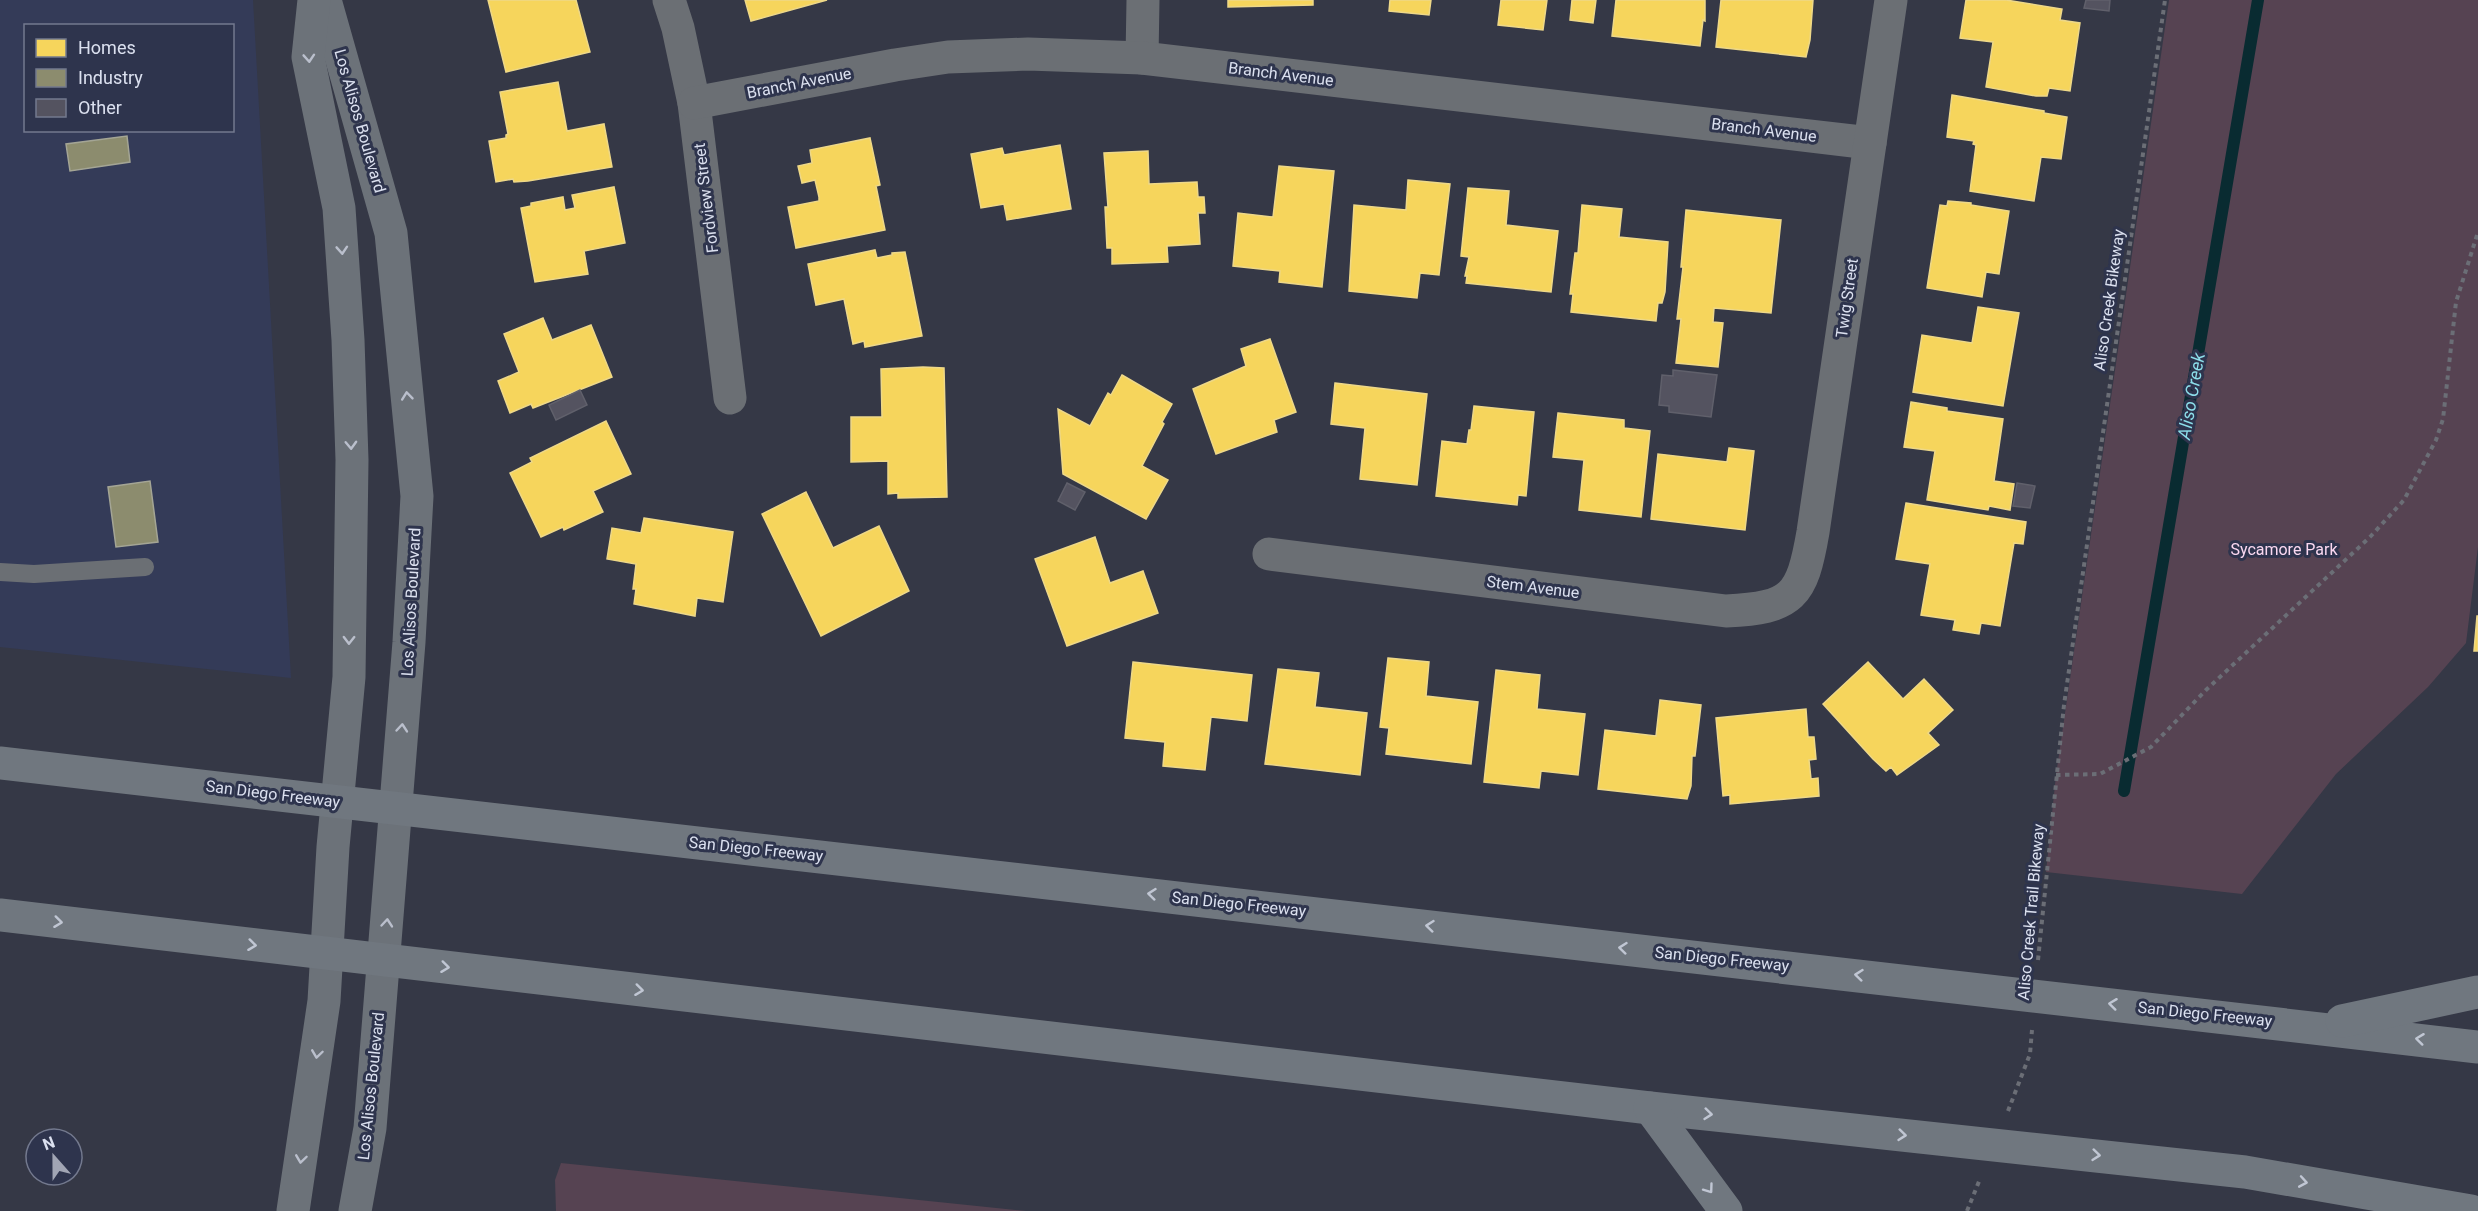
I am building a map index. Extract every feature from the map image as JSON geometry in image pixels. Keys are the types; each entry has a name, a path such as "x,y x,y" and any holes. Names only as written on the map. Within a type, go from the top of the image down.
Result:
{"highway":[{"name":"San Diego Freeway","path":"0,763 2315,1026 2478,1047"},
{"path":"0,915 1650,1108 2196,1166 2245,1172 2471,1211"},
{"path":"2315,1026 2478,992"},
{"path":"1650,1108 1726,1211"}],"main road":[{"name":"Los Alisos Boulevard","path":"293,1211 324,1001 333,847 349,677 352,460 348,340 339,208 308,57 314,0"},
{"name":"Los Alisos Boulevard","path":"325,0 391,233 417,496 409,642 370,1128 356,1211"}],"street":[{"name":"Fordview Street","path":"669,0 678,28 694,103 730,398"},
{"path":"1142,58 1143,0"},
{"name":"Twig Street","path":"1792,592 1801,581 1811,543 1891,0"},
{"name":"Branch Avenue","path":"694,103 948,57 1028,54 1142,58 1870,143"},
{"name":"Stem Avenue","path":"1269,554 1726,611 1760,609 1777,603 1792,592"}],"lane":[{"path":"0,572 34,574 145,567"}],"path":[{"name":"Aliso Creek Bikeway","path":"2078,604 2165,0"},
{"path":"2056,775 2100,774 2151,747 2214,682 2370,537 2404,500 2436,440 2444,418 2456,302 2478,232"},
{"name":"Aliso Creek Trail Bikeway","path":"2038,963 2056,775 2078,604"},
{"name":"Aliso Creek Trail Bikeway","path":"2005,1117 2030,1054 2033,1020"},
{"path":"1967,1211 1984,1169"}],"shaded area":[{"path":"0,0 253,0 291,678 0,647"}],"green space":[{"name":"Sycamore Park","path":"2169,0 2478,0 2478,547 2466,643 2428,687 2336,774 2242,894 2046,872 2056,775"},
{"path":"561,1163 1026,1211 556,1211 555,1180"}],"building: Homes":[{"path":"488,0 576,0 590,52 506,72"},
{"path":"745,0 827,0 751,21"},
{"path":"1228,0 1313,0 1313,5 1228,7"},
{"path":"1390,0 1431,0 1429,15 1389,11"},
{"path":"1501,0 1547,0 1543,30 1498,25"},
{"path":"1572,0 1596,0 1593,23 1570,20"},
{"path":"1616,0 1705,0 1705,21 1703,20 1700,46 1612,36"},
{"path":"1721,0 1813,0 1810,40 1806,57 1716,47"},
{"path":"1966,0 2006,0 2062,9 2060,20 2080,23 2070,91 2049,88 2047,96 2036,96 1986,87 1993,42 1960,38"},
{"path":"558,82 567,131 604,124 612,167 528,181 514,182 513,179 496,182 489,141 506,138 508,134 500,92"},
{"path":"1952,95 2067,117 2061,159 2041,157 2034,201 1970,191 1976,145 1973,144 1974,141 1947,137"},
{"path":"870,138 880,185 876,186 885,230 796,248 788,207 819,201 815,180 802,183 798,166 812,163 810,150"},
{"path":"1060,145 1071,209 1007,220 1004,204 981,208 971,154 1002,148 1004,155"},
{"path":"1148,151 1149,184 1197,182 1198,197 1204,197 1205,213 1198,213 1200,244 1167,246 1168,262 1112,264 1112,248 1107,248 1105,207 1108,207 1104,153"},
{"path":"1279,166 1334,171 1322,287 1279,282 1280,271 1233,266 1238,213 1273,217"},
{"path":"1408,180 1450,184 1439,275 1420,273 1417,298 1349,291 1354,205 1406,210"},
{"path":"614,187 625,243 584,251 588,274 535,282 521,208 531,206 531,203 563,197 565,210 575,208 572,195"},
{"path":"1468,188 1509,191 1506,225 1558,231 1551,292 1466,283 1469,257 1461,256"},
{"path":"1948,201 2009,211 1999,274 1986,272 1982,297 1927,288 1940,205 1947,206"},
{"path":"1582,205 1622,209 1619,237 1668,242 1665,292 1662,303 1658,303 1656,321 1571,312 1573,294 1570,294 1575,253 1578,253"},
{"path":"1686,210 1781,220 1771,313 1714,308 1713,322 1723,323 1718,367 1676,363 1681,319 1677,319"},
{"path":"875,250 877,258 905,252 922,336 865,347 864,341 853,344 844,299 816,305 808,264"},
{"path":"1978,307 2019,313 2003,406 1913,392 1922,335 1972,343"},
{"path":"543,318 552,340 591,325 612,377 533,408 531,404 510,413 498,381 519,372 504,334"},
{"path":"1270,339 1296,412 1274,420 1277,432 1216,454 1193,389 1246,366 1241,349"},
{"path":"944,368 947,497 898,498 898,493 888,494 888,461 851,462 851,417 882,417 881,369"},
{"path":"1122,375 1172,404 1142,466 1168,480 1146,519 1063,474 1058,409 1090,426 1108,393 1111,395"},
{"path":"1335,383 1427,394 1417,485 1360,479 1365,428 1331,424"},
{"path":"1911,402 1947,408 1947,411 2003,419 1994,481 2014,484 2010,510 1989,506 1988,510 1927,500 1935,451 1904,447"},
{"path":"1474,406 1534,412 1526,496 1518,495 1517,505 1436,496 1442,441 1467,444"},
{"path":"1558,413 1624,420 1624,428 1650,431 1641,517 1579,510 1584,460 1553,457"},
{"path":"606,421 631,474 593,491 603,512 564,530 563,527 541,537 510,473 532,462 530,458"},
{"path":"1729,448 1754,451 1745,530 1651,519 1658,454 1727,462"},
{"path":"806,492 833,548 879,526 909,591 821,636 762,514"},
{"path":"1906,503 2026,522 2023,544 2014,543 2000,626 1981,623 1979,634 1953,630 1955,620 1921,615 1930,564 1896,559"},
{"path":"644,518 733,532 723,602 697,598 695,616 634,604 636,564 607,559 612,528 641,533"},
{"path":"1095,537 1110,583 1143,571 1158,613 1067,646 1035,559"},
{"path":"2477,616 2478,651 2474,651"},
{"path":"1388,658 1429,662 1426,696 1478,702 1471,764 1386,754 1389,728 1380,727"},
{"path":"1133,662 1252,675 1247,721 1211,717 1205,770 1163,766 1165,742 1125,738"},
{"path":"1868,662 1903,699 1924,679 1953,710 1928,733 1939,745 1897,775 1891,767 1886,771 1873,759 1823,704"},
{"path":"1278,669 1319,673 1315,707 1367,713 1360,775 1265,764"},
{"path":"1496,670 1540,675 1537,709 1585,714 1578,775 1541,771 1539,788 1484,782"},
{"path":"1660,700 1701,705 1695,756 1692,756 1691,786 1687,799 1598,789 1605,730 1656,736"},
{"path":"1806,709 1808,737 1814,737 1816,759 1809,760 1811,779 1818,778 1819,796 1730,804 1730,795 1723,796 1716,718"}],"building: Industry":[{"path":"127,136 130,162 70,171 66,144"},
{"path":"150,481 158,542 116,547 108,487"}],"building: Other":[{"path":"2086,0 2110,0 2109,11 2084,8"},
{"path":"1673,370 1717,375 1711,417 1669,412 1669,406 1659,405 1662,375 1673,376"},
{"path":"580,390 587,405 556,420 549,405"},
{"path":"1067,483 1085,492 1075,510 1058,501"},
{"path":"2017,483 2035,486 2030,508 2013,506"}],"waterway":[{"name":"Aliso Creek","path":"2124,791 2258,0"}]}
